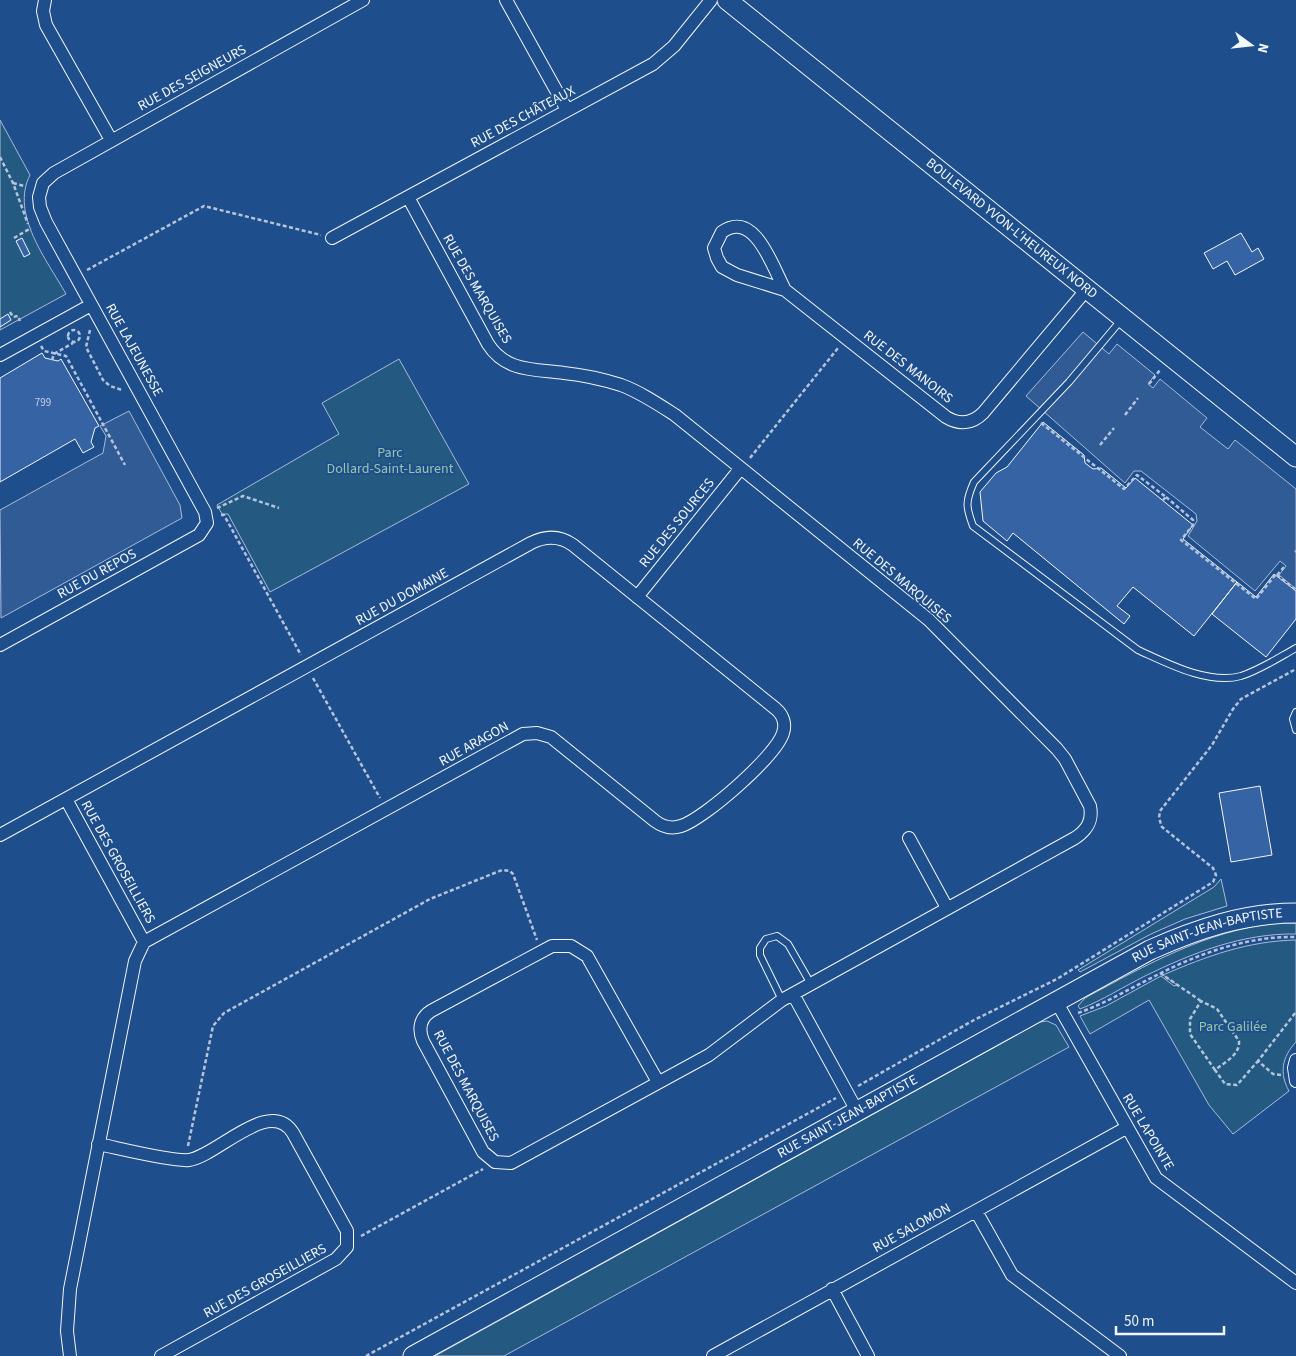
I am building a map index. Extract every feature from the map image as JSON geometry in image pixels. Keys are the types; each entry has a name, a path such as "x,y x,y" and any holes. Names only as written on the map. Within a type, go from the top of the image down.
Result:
{"street":[{"path":"45,0 43,16 46,25 111,140"},
{"name":"RUE DES SEIGNEURS","path":"41,187 54,173 363,0"},
{"path":"506,0 567,110"},
{"name":"RUE DES CHÂTEAUX","path":"332,238 661,58 711,0"},
{"name":"BOULEVARD YVON-L'HEUREUX NORD","path":"727,0 1296,457"},
{"name":"RUE LAJEUNESSE","path":"41,187 39,202 43,215 205,512 206,526"},
{"name":"RUE DES MARQUISES","path":"408,196 488,344 499,358 520,369 584,376 636,392 675,415 929,620 1057,749 1088,802 1090,819 1082,833 787,997 713,1053 507,1164 495,1162 483,1152 423,1041 420,1033 421,1024 424,1016 431,1011 541,951 552,946 566,945 580,950 587,956 658,1082"},
{"name":"RUE DES MANOIRS","path":"785,290 752,231 745,227 736,227 725,229 719,235 714,248 716,258 722,267 737,275 785,290 946,417 963,423 976,419 983,413 1087,289"},
{"path":"0,355 91,305"},
{"name":"RUE DES SOURCES","path":"637,597 740,469"},
{"name":"RUE DU REPOS","path":"0,645 199,534 206,526"},
{"name":"RUE DU DOMAINE","path":"0,835 539,539 554,537 568,542 776,708 783,719 785,727"},
{"name":"RUE ARAGON","path":"144,942 519,736 537,733 555,740 659,824 676,827 685,824 711,807 740,784 781,739 785,727"},
{"name":"RUE DES GROSEILLIERS","path":"66,799 144,942 135,961 70,1289 67,1331 70,1356"},
{"path":"909,838 947,908"},
{"name":"RUE SAINT-JEAN-BAPTISTE","path":"413,1356 1137,958 1184,936 1247,917 1296,913"},
{"path":"787,997 857,1111"},
{"name":"RUE LAPOINTE","path":"1056,1002 1153,1174 1160,1182 1296,1283"},
{"path":"1296,1060 1294,1068 1296,1080"},
{"path":"98,1144 185,1160 196,1157 264,1121 277,1120 293,1133 345,1226 348,1243"},
{"name":"RUE SALOMON","path":"713,1356 1126,1128"},
{"path":"976,1210 1012,1275 1120,1356"},
{"name":"RUE DES GROSEILLIERS","path":"161,1356 336,1259 345,1250 348,1243"},
{"path":"832,1289 868,1356"}],"lane":[{"path":"1123,318 1069,382 974,482 968,495 966,507 973,526 1138,650 1162,661 1193,672 1229,678 1247,674 1296,648"},
{"path":"1296,712 1293,719 1296,730"},
{"path":"787,997 760,955 760,948 766,939 776,936 786,941 810,984"}],"path":[{"path":"0,157 13,182 28,224"},
{"path":"13,182 24,186"},
{"path":"87,270 204,206 332,238"},
{"path":"14,238 31,228"},
{"path":"10,312 12,317 18,316 20,320"},
{"name":"RUE LAJEUNESSE","path":"89,325 86,347 103,380 110,386 126,392"},
{"path":"52,360 54,354 79,341 81,336 79,331 74,330 68,335 69,340 74,342"},
{"path":"39,342 44,352 66,356"},
{"path":"749,458 838,348"},
{"path":"62,349 125,465"},
{"path":"1149,384 1162,368"},
{"path":"1124,415 1138,398"},
{"path":"1035,429 1041,422 1124,489 1137,475 1166,497 1193,520 1192,525 1181,540 1256,599 1284,566"},
{"path":"1100,445 1114,428"},
{"path":"217,508 242,496 279,508"},
{"path":"1163,500 1166,497"},
{"path":"221,515 224,515 301,655"},
{"path":"1277,575 1296,590"},
{"path":"366,1356 847,1092 974,1020 1057,979 1214,882 1216,875 1213,868 1162,827 1159,818 1160,811 1212,746 1233,709 1241,699 1296,669"},
{"path":"313,677 386,810"},
{"path":"185,1160 213,1026 224,1013 430,899 502,870 510,871 516,879 541,951"},
{"path":"1066,1018 1114,998 1160,973 1223,948 1258,939 1296,937"},
{"path":"1160,973 1201,1001 1217,1009 1239,1041 1239,1046 1234,1056 1215,1070"},
{"path":"1201,1001 1190,1020 1190,1034 1225,1084 1237,1085 1296,1012"},
{"path":"1258,1061 1273,1074 1281,1075"},
{"path":"348,1243 495,1162"}],"green space":[{"path":"0,120 30,175 25,190 25,205 33,236 66,294 0,330"},
{"name":"Parc Dollard-Saint-Laurent","path":"399,359 469,484 270,592 228,514 222,514 217,505 339,434 322,403"},
{"path":"1221,879 1227,906 1185,919 1151,934 1080,972 1078,970 1214,887"},
{"path":"1276,923 1296,923 1296,934 1257,937 1199,952 1145,976 1105,998 1080,1009 1078,1006 1085,998 1177,951 1225,933"},
{"name":"Parc Galilée","path":"1296,940 1296,1042 1285,1059 1283,1072 1289,1091 1233,1134 1209,1105 1149,1000 1090,1034 1080,1016 1106,1006 1161,976 1174,986 1177,985 1163,975 1212,956 1261,943"},
{"path":"1047,1021 1056,1025 1069,1047 504,1356 435,1356 1040,1022"}],"shaded area":[{"path":"1083,332 1109,354 1117,344 1155,375 1148,384 1153,388 1160,379 1207,418 1200,427 1228,449 1235,440 1296,489 1296,589 1279,575 1286,566 1280,561 1255,591 1188,536 1197,521 1196,514 1141,471 1134,471 1125,483 1026,396"},
{"path":"129,411 180,505 182,518 1,618 0,510 103,453 106,436 100,426"}],"building":[{"path":"1241,233 1252,252 1258,248 1264,259 1235,275 1227,261 1213,269 1204,253"},
{"path":"22,238 30,254 24,257 16,241"},
{"path":"8,314 11,320 0,327 0,319"},
{"path":"42,353 45,358 58,361 61,359 99,426 95,428 91,442 94,447 83,453 75,439 0,482 0,378"},
{"path":"1043,422 1084,455 1085,463 1093,469 1101,468 1126,488 1135,478 1193,525 1183,539 1237,582 1194,636 1133,587 1117,606 1130,616 1124,624 1013,533 1007,541 983,521 980,492 996,473 1007,467"},
{"path":"1274,574 1296,591 1296,619 1266,657 1212,614 1237,582 1256,597"},
{"path":"1260,786 1272,855 1231,862 1219,793"}]}
